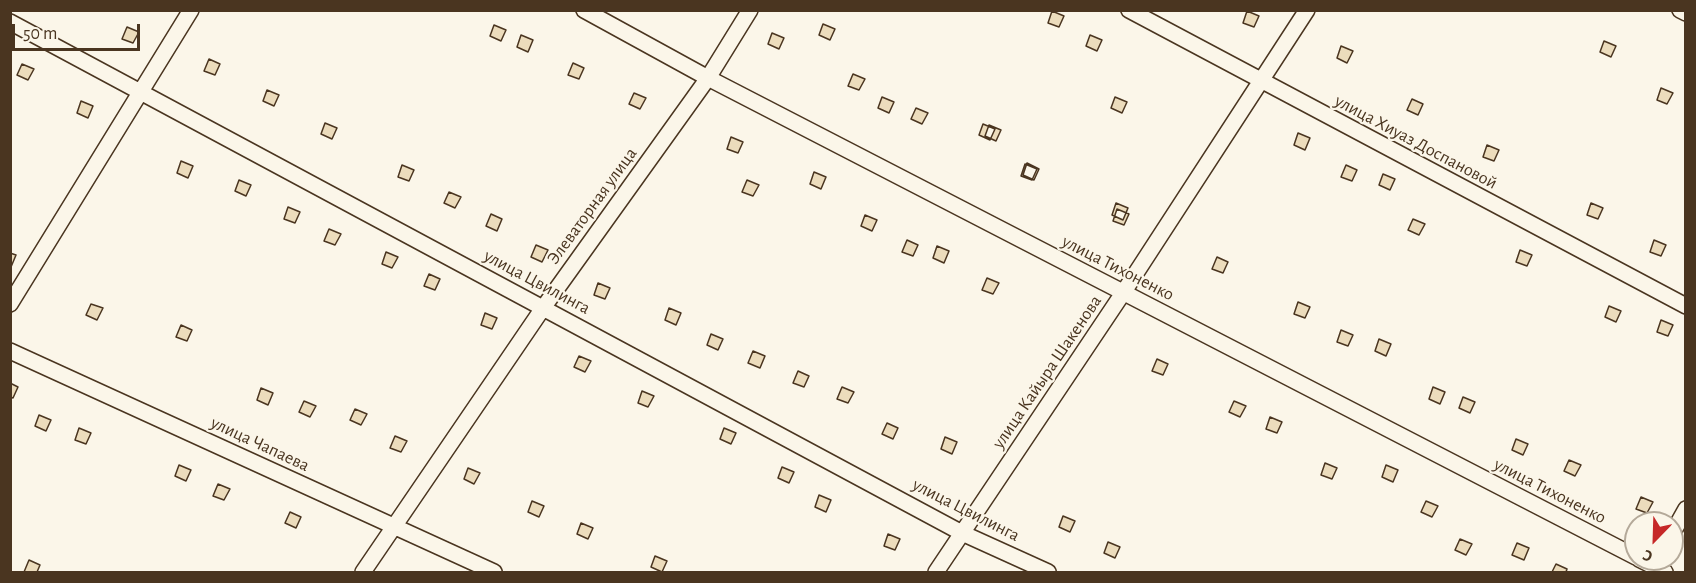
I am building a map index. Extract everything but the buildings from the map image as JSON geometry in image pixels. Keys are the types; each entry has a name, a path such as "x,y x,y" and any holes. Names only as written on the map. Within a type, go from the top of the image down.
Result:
{"street":[{"path":"10,304 191,10"},
{"name":"улица Тихоненко","path":"584,10 708,78 1624,551"},
{"name":"Элеваторная улица","path":"363,573 543,308 708,78 750,10"},
{"name":"улица Хиуаз Доспановой","path":"1129,10 1686,306"},
{"name":"улица Кайыра Шакенова","path":"936,573 1123,293 1307,10"},
{"path":"1680,10 1686,13"},
{"name":"улица Цвилинга","path":"10,22 962,533 1048,573"},
{"name":"улица Чапаева","path":"10,351 494,573"}]}
